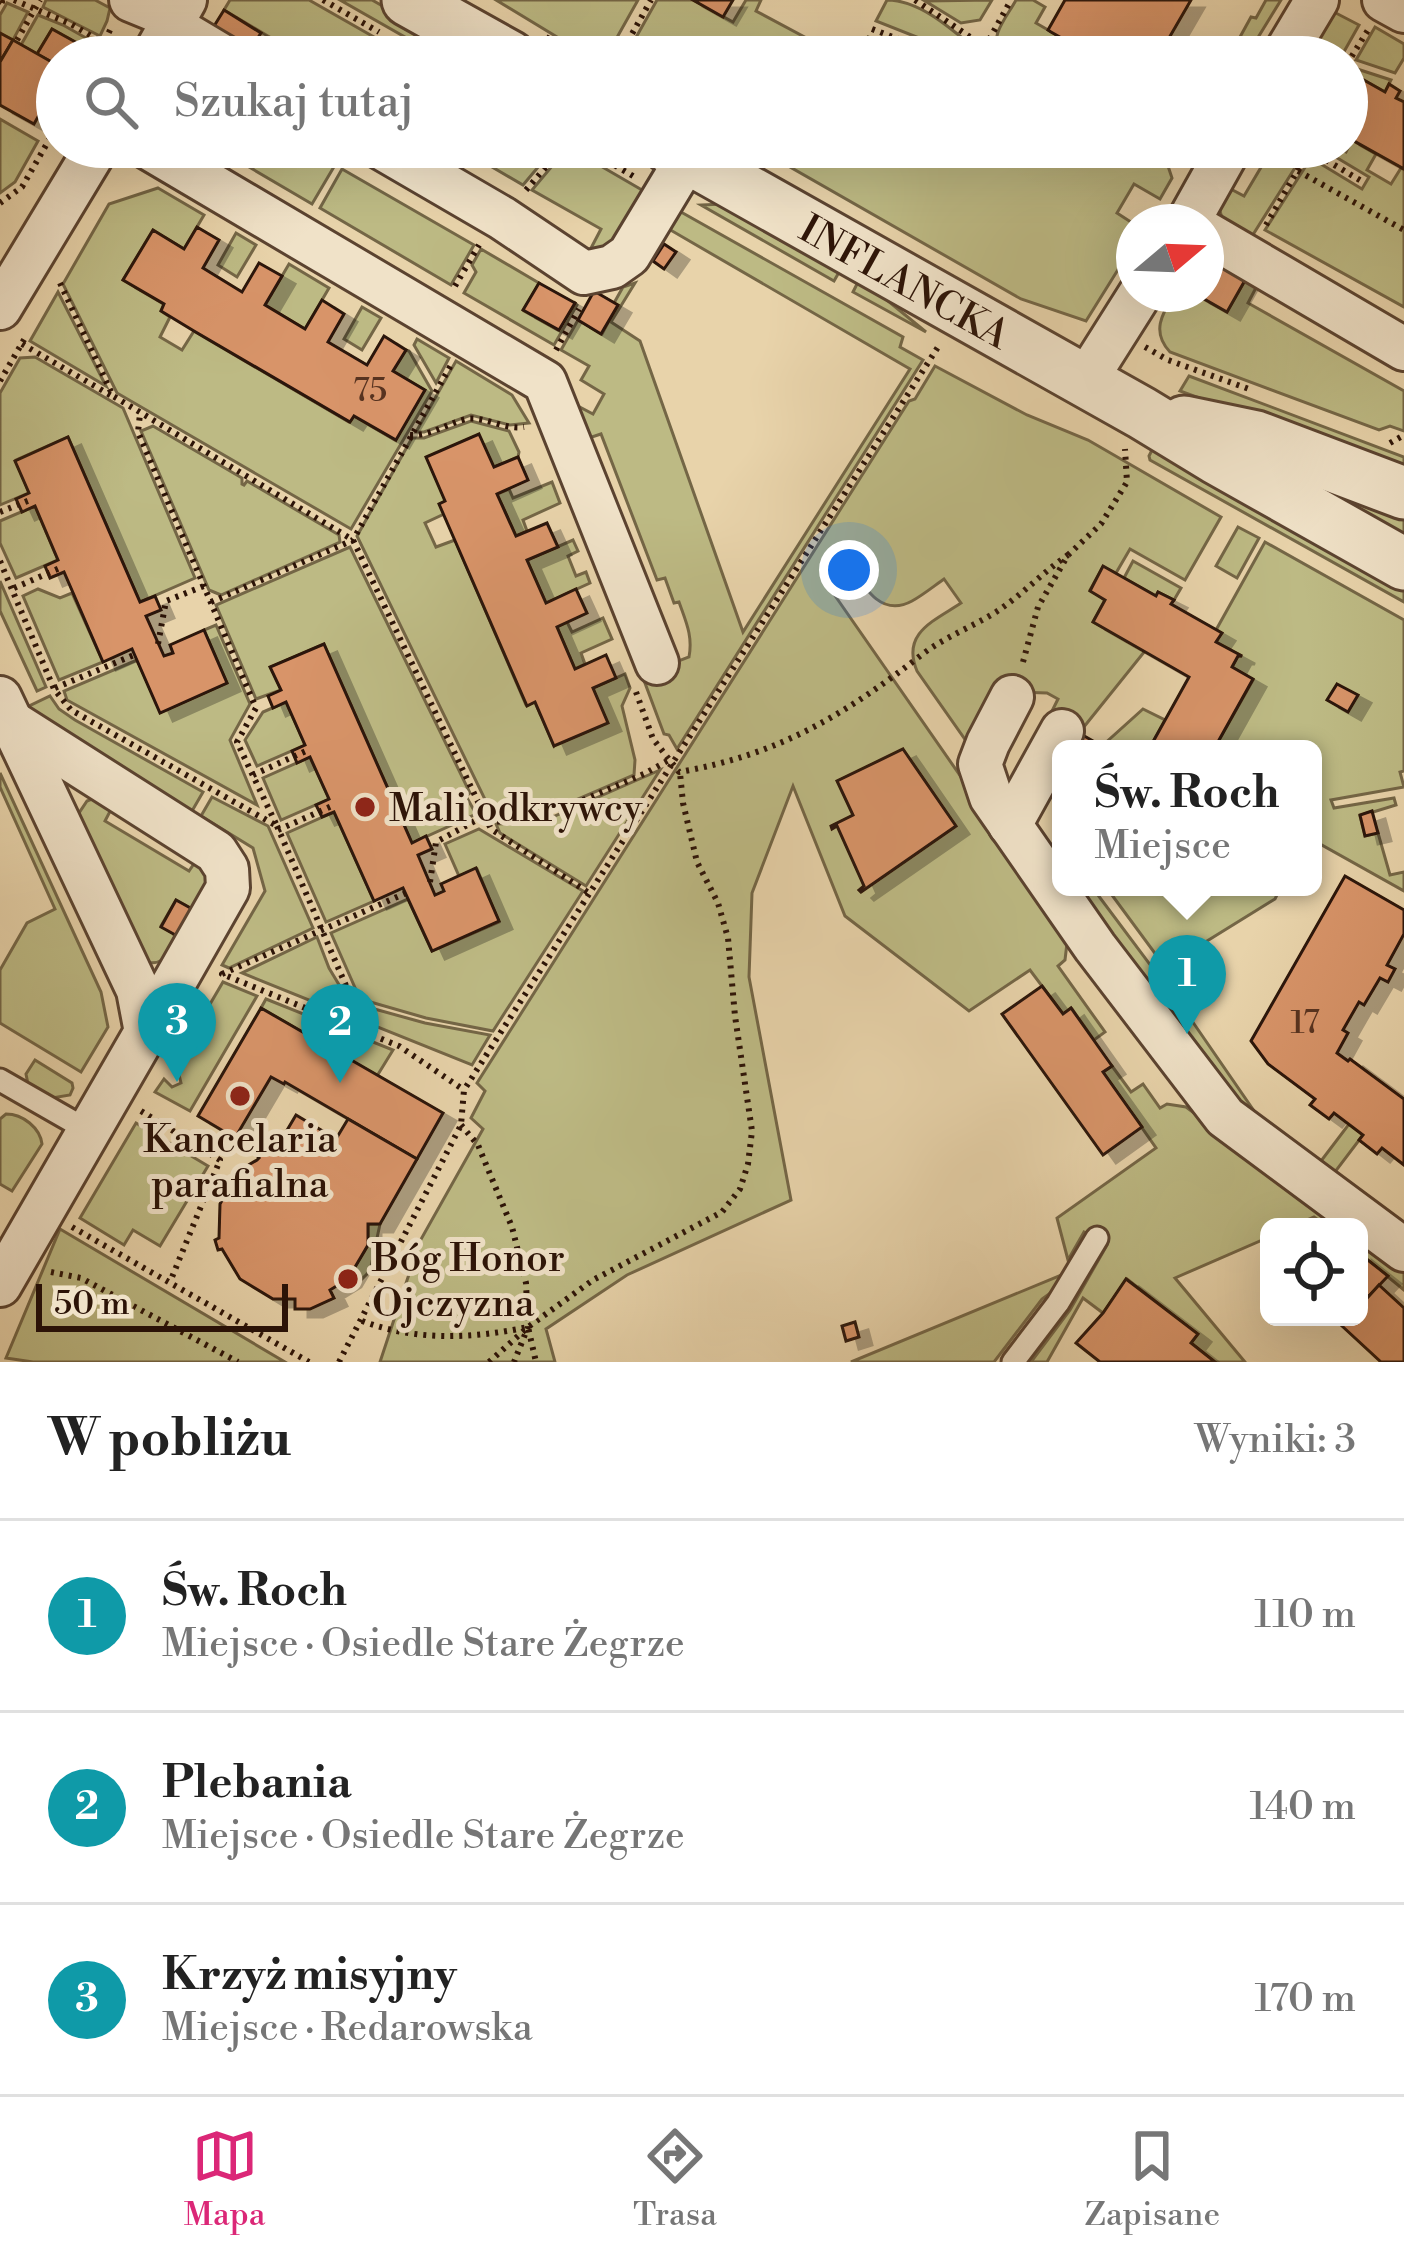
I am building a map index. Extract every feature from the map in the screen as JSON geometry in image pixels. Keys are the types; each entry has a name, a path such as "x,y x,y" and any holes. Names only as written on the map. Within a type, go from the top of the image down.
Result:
{"street":[{"path":"131,0 171,25"},
{"path":"408,0 472,36"},
{"path":"1296,36 1317,0"},
{"path":"11,326 87,168"},
{"path":"182,168 544,382 647,678"},
{"path":"416,168 584,273 626,272 629,255 671,168"},
{"name":"INFLANCKA","path":"707,168 1085,381 1133,433 1216,458 1404,564"},
{"path":"1197,204 1218,168"},
{"path":"1224,244 1404,349"},
{"path":"1085,381 1129,312"},
{"name":"INFLANCKA","path":"1133,433 1256,437 1404,493"},
{"path":"1012,697 980,764 992,797 1052,885"},
{"path":"6,710 138,990 146,1032"},
{"path":"3,1278 228,888 226,869 216,852 6,710"},
{"path":"1058,740 1063,731"},
{"path":"1010,825 1052,751"},
{"path":"1060,896 1226,1117 1404,1250"}],"lane":[{"path":"0,1080 88,1131"},
{"path":"1013,1362 1058,1303 1096,1238"}],"path":[{"path":"14,0 91,36"},
{"path":"17,40 40,0"},
{"path":"631,36 651,0"},
{"path":"915,0 969,36"},
{"path":"991,36 1011,0"},
{"path":"1368,36 1387,11"},
{"path":"872,29 890,36"},
{"path":"0,203 22,187 36,163"},
{"path":"1271,217 1300,168"},
{"path":"1341,168 1363,182"},
{"path":"1298,171 1404,230"},
{"path":"454,287 460,277"},
{"path":"58,280 113,396"},
{"path":"11,326 140,414 353,540 490,829 589,893"},
{"path":"1116,332 1168,360 1257,392"},
{"path":"557,347 564,336"},
{"path":"211,602 353,540 468,337"},
{"path":"339,1362 461,1125 464,1090 938,347"},
{"path":"140,414 138,432 256,708 237,742 353,1002 347,1025"},
{"path":"410,435 424,435 471,418 513,429 539,424"},
{"path":"430,882 436,842 486,819 539,819 644,774 757,754 803,734 883,686 958,631 994,613 1101,524 1127,482 1133,433"},
{"path":"1404,435 1390,443 1404,449"},
{"path":"0,512 30,500"},
{"path":"1012,697 1038,607 1068,555"},
{"path":"0,561 54,689 71,710 278,828"},
{"path":"12,589 60,568"},
{"path":"158,644 166,601 204,586"},
{"path":"54,689 134,655"},
{"path":"489,1362 593,1280 722,1212 740,1189 748,1164 752,1131 728,938 718,903 697,862 674,766 653,739 647,678"},
{"path":"253,775 308,750"},
{"path":"278,828 332,806"},
{"path":"406,893 222,974 399,1046 464,1090"},
{"path":"140,1110 220,1160 170,1282"},
{"path":"461,1125 478,1144 512,1228 526,1283 536,1362"},
{"path":"43,1210 309,1362"},
{"path":"3,1278 81,1278 238,1362"},
{"path":"362,1321 392,1333 466,1336 528,1327"},
{"path":"514,1362 528,1327"}],"shaded area":[{"path":"46,0 95,0 110,8 100,36 43,7"},
{"path":"230,0 309,0 372,36 268,36 224,10"},
{"path":"340,0 372,0 435,36 403,36"},
{"path":"496,0 638,0 618,36 555,36"},
{"path":"657,0 693,0 733,22 746,0 761,0 756,11 803,36 637,36"},
{"path":"887,0 900,2 927,12 960,36 914,36 876,21"},
{"path":"992,0 980,20 961,23 925,1"},
{"path":"1016,0 1033,0 1045,7 1036,23 1058,36 998,36"},
{"path":"1266,0 1281,0 1259,36 1241,36 1251,17 1256,18"},
{"path":"7,3 28,12 13,40 0,33 0,15"},
{"path":"1332,11 1359,25 1353,36 1314,36"},
{"path":"38,15 83,36 65,36 52,29 48,36 36,36 36,53 21,45"},
{"path":"1375,27 1404,44 1404,58 1395,73 1368,64 1368,39"},
{"path":"1368,73 1391,80 1385,92 1368,82"},
{"path":"0,119 36,140 36,145 15,182 0,193"},
{"path":"1368,149 1376,154 1367,170 1391,184 1404,169 1404,307 1265,230 1305,168 1327,168 1362,189 1369,177 1354,168 1368,168"},
{"path":"251,168 333,168 312,204"},
{"path":"494,168 537,168 523,185"},
{"path":"550,168 604,168 642,190 640,203 613,248 590,250 601,229 532,190"},
{"path":"792,168 1169,168 1172,178 1160,199 1134,184 1122,204 1116,204 1116,273 1086,321 1021,299"},
{"path":"1261,168 1295,168 1249,241 1224,220 1224,204 1219,204 1223,185 1244,196"},
{"path":"342,169 474,245 451,285 320,208"},
{"path":"158,188 204,215 184,249 153,230 123,280 164,304 161,311 170,317 160,337 182,350 194,331 349,422 354,416 395,440 393,371 406,350 432,391 351,529 117,393 63,284 109,204"},
{"path":"724,204 842,267 834,281 701,205"},
{"path":"681,212 903,337 900,347 923,360 677,749 664,734 642,675 689,657 688,629 665,578 657,580 601,434 586,439 572,403 593,414 604,394 581,380 589,366 561,350 578,320 602,334 623,287 635,283 611,322 640,341 743,632 910,369 667,228"},
{"path":"236,233 256,245 237,277 218,265"},
{"path":"481,249 539,283 524,311 558,330 577,305 554,345 464,293 476,272 472,265"},
{"path":"289,264 329,288 305,329 265,305"},
{"path":"1248,275 1259,282 1248,303 1404,391 1404,431 1390,426 1379,430 1170,352 1164,345 1160,330 1164,312 1227,312"},
{"path":"860,278 926,332 853,292"},
{"path":"58,292 106,386 30,341"},
{"path":"362,307 381,318 362,350 344,339"},
{"path":"417,339 449,358 436,383 414,345"},
{"path":"35,357 123,408 195,578 140,602 68,437 16,460 29,493 0,505 0,393 20,358"},
{"path":"456,361 512,395 529,423 510,425 471,415 416,432"},
{"path":"935,366 1027,415 1088,440 1221,517 1185,580 1130,549 1116,573 1103,567 1090,590 1105,600 1093,622 1145,651 1079,733 1049,717 1058,699 1047,693 1015,692 969,745 917,671 913,658 913,647 923,630 961,603 944,579 912,601 890,605 873,596 847,560 822,577 1039,889 1067,943 1065,960 1058,966 1105,1032 1094,1040 1072,1009 1063,1014 1030,970 969,1011 845,916 793,786 752,893 749,977 791,1200 627,1275 546,1329 555,1362 380,1362 420,1241 483,1129 471,1118 485,1091 477,1083"},
{"path":"1189,376 1404,457 1404,473 1180,391"},
{"path":"471,421 509,431 518,457 494,467 445,501 444,514 425,523 436,547 455,540 526,705 535,702 554,746 593,688 625,674 630,688 622,706 634,775 539,816 494,818 357,536 412,438"},
{"path":"153,426 242,478 242,484 247,481 339,535 340,542 221,595 209,590 141,431"},
{"path":"1155,444 1404,584 1404,602 1150,460"},
{"path":"1290,470 1404,512 1404,544"},
{"path":"552,482 560,503 523,520 527,531 516,536 497,494 509,489 513,498"},
{"path":"35,506 58,560 16,578 0,543 0,521"},
{"path":"1238,527 1259,538 1237,578 1216,566"},
{"path":"573,540 578,551 568,556 576,576 586,572 590,583 546,603 527,560"},
{"path":"1265,542 1404,620 1404,771 1400,772 1404,787 1331,800 1334,808 1394,798 1396,805 1360,816 1365,836 1378,833 1390,875 1404,872 1404,891 1322,845 1322,740 1219,740 1253,680 1232,667 1242,656 1216,642 1221,633 1216,630"},
{"path":"350,547 476,814 412,843 324,644 271,667 281,690 256,699 216,605"},
{"path":"1133,561 1181,588 1174,600 1124,578"},
{"path":"0,581 46,687 37,691 0,611"},
{"path":"38,589 60,598 72,593 103,662 59,680 23,596"},
{"path":"603,618 612,639 581,653 585,664 575,669 557,627 567,622 572,632"},
{"path":"216,625 250,704 230,740 257,805 67,700 64,691 137,660 161,712 227,683 204,630"},
{"path":"50,696 75,720 203,792 192,811 23,709"},
{"path":"286,702 305,745 257,766 245,740 263,712"},
{"path":"1143,709 1165,720 1154,740 1109,740"},
{"path":"310,757 329,799 281,820 263,778"},
{"path":"660,770 586,886 500,833 496,824 541,822"},
{"path":"0,773 101,992 108,1027 81,1072 0,1023 0,970 27,923 55,909 0,787"},
{"path":"97,797 116,800 105,821 189,871 202,852 211,879 194,910 176,900 161,926 179,937 159,962 139,960 77,816 87,801"},
{"path":"212,797 268,826 313,928 229,968 222,965 265,891 253,848 201,816"},
{"path":"334,812 374,901 326,922 287,833"},
{"path":"479,829 583,891 493,1031 360,999 331,933 408,899 432,951 499,922 477,869 459,876 445,844"},
{"path":"1099,896 1263,1124 1236,1111 1086,898"},
{"path":"1113,896 1276,896 1275,899 1165,967"},
{"path":"317,937 350,1003 346,1015 242,973"},
{"path":"223,982 257,996 190,1111 155,1092 164,1079 172,1087 181,1083 176,1062"},
{"path":"266,999 393,1050 377,1076 261,1008"},
{"path":"360,1005 490,1035 472,1065 355,1018"},
{"path":"35,1060 72,1083 70,1095 52,1098 28,1084 26,1074"},
{"path":"1112,1066 1131,1092 1143,1084 1160,1108 1167,1104 1186,1107 1335,1218 1260,1218 1260,1241 1175,1278 1245,1362 1215,1362 1191,1343 1197,1334 1127,1279 1103,1313 1083,1298 1047,1362 1031,1362 1070,1310 1107,1245 1084,1232 1068,1260 1057,1218 1156,1148 1103,1072"},
{"path":"6,1114 30,1123 42,1144 12,1191 0,1184 0,1119"},
{"path":"136,1123 208,1166 160,1246 133,1230 124,1245 80,1218"},
{"path":"1349,1124 1363,1135 1335,1172 1321,1161"},
{"path":"368,1224 380,1224 370,1271 362,1279 351,1273 368,1245"},
{"path":"60,1229 285,1362 33,1362 6,1358"},
{"path":"1368,1243 1404,1270 1404,1290 1368,1260"},
{"path":"1071,1271 1042,1299 994,1362 851,1362"}],"building":[{"path":"693,0 733,0 723,17"},
{"path":"1065,0 1191,0 1170,36 1058,36 1048,30"},
{"path":"224,10 261,33 219,36 211,31"},
{"path":"0,33 13,40 0,62"},
{"path":"13,40 36,53 34,124 0,105 0,62"},
{"path":"1368,82 1385,92 1389,84 1400,91 1396,98 1404,102 1404,169 1368,149"},
{"path":"197,227 219,240 203,268 242,292 259,263 282,276 265,305 305,329 322,300 344,314 328,342 367,365 384,336 406,350 393,371 425,390 396,440 354,416 350,422 194,331 161,311 164,304 123,280 153,230 184,249"},
{"path":"664,244 676,252 664,269 653,261"},
{"path":"1224,261 1248,275 1224,310"},
{"path":"539,283 575,303 559,330 523,310"},
{"path":"594,291 618,305 601,334 578,320"},
{"path":"479,434 494,467 518,457 528,480 497,494 516,536 547,523 558,547 527,560 546,603 576,589 587,613 557,627 575,669 606,655 616,678 593,688 608,723 554,746 535,702 527,706 439,504 445,501 426,457"},
{"path":"68,437 140,602 155,596 161,610 146,616 164,656 173,653 170,645 204,630 227,683 160,713 132,649 103,662 64,572 50,578 45,566 58,560 35,506 22,512 16,499 29,493 15,461"},
{"path":"1103,566 1156,596 1158,592 1174,600 1171,604 1222,633 1216,642 1242,656 1232,667 1253,679 1219,740 1154,740 1189,677 1093,622 1105,600 1090,591"},
{"path":"324,644 412,843 426,836 432,849 418,855 435,895 444,891 441,884 476,868 499,921 432,951 403,888 374,901 334,812 322,817 316,805 329,799 310,757 297,763 292,751 305,745 286,702 273,708 268,696 281,690 270,667"},
{"path":"1337,684 1358,695 1348,712 1327,700"},
{"path":"903,749 956,826 861,892 864,886 837,826 831,826 853,815 837,781"},
{"path":"1372,811 1378,833 1365,836 1360,815"},
{"path":"1345,876 1404,910 1404,934 1387,965 1395,969 1388,982 1380,978 1364,1005 1359,1002 1343,1030 1348,1033 1337,1053 1404,1099 1404,1165 1382,1148 1377,1154 1359,1140 1363,1135 1334,1113 1329,1119 1310,1105 1315,1099 1268,1064 1251,1041"},
{"path":"176,900 194,910 179,937 161,927"},
{"path":"1042,986 1063,1014 1071,1008 1112,1066 1103,1072 1142,1127 1103,1155 1002,1014"},
{"path":"261,1008 443,1113 417,1159 271,1077 235,1138 198,1116"},
{"path":"296,1115 336,1139 348,1119 417,1159 380,1224 368,1224 368,1245 348,1279 330,1290 334,1298 310,1309 295,1309 295,1299 273,1299 240,1279 215,1240 219,1238 220,1204 240,1170 259,1158 254,1152 280,1142"},
{"path":"1368,1260 1388,1276 1368,1296"},
{"path":"1126,1279 1198,1334 1191,1343 1215,1362 1100,1362 1076,1343"},
{"path":"1379,1285 1404,1308 1404,1362 1381,1362 1342,1326 1368,1326 1368,1297"},
{"path":"855,1322 859,1337 846,1341 842,1326"}],"place":[{"name":"Mali odkrywcy","path":"365,807"},
{"name":"Św. Roch","path":"1187,1034"},
{"name":"Krzyż misyjny","path":"177,1082"},
{"name":"Plebania","path":"340,1083"},
{"name":"Kancelaria parafialna","path":"240,1096"},
{"name":"Bóg Honor Ojczyzna","path":"348,1279"}]}
